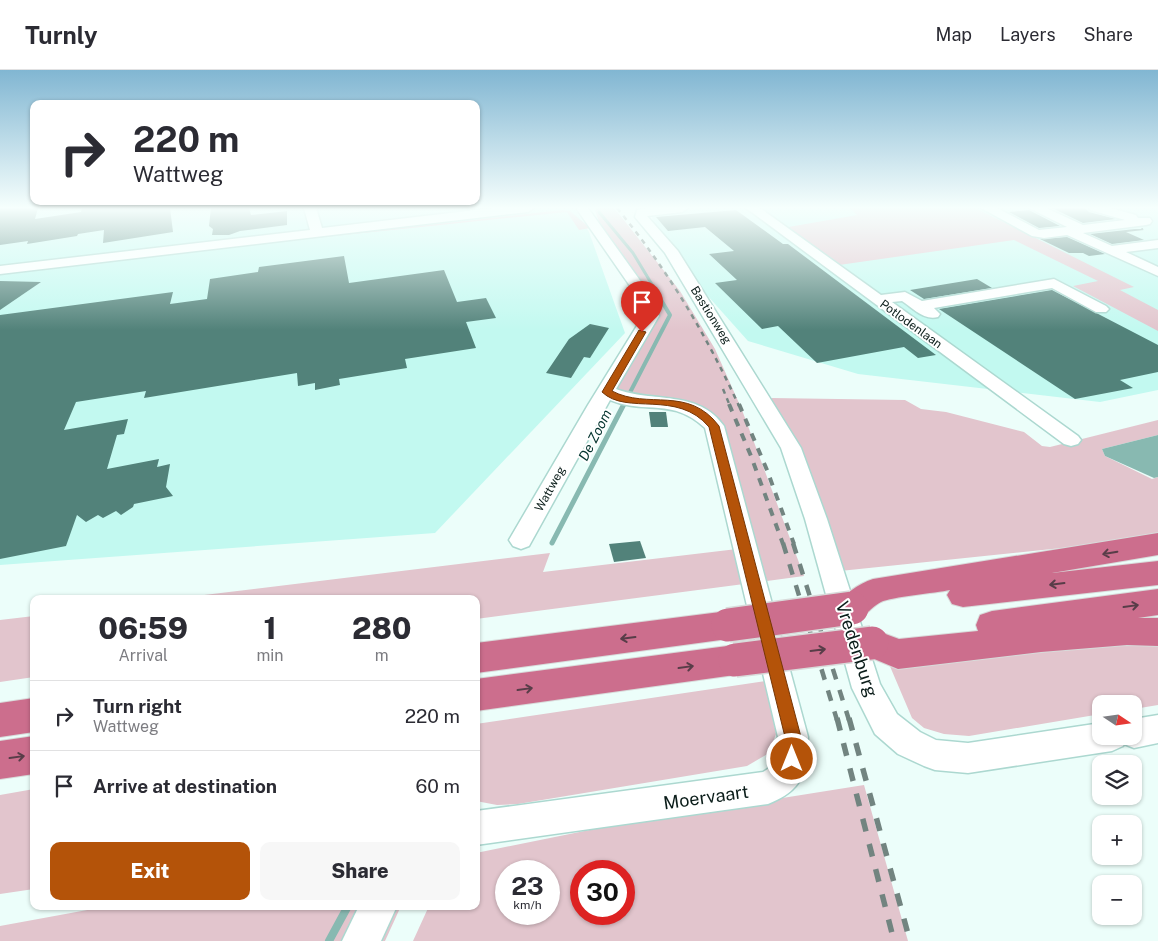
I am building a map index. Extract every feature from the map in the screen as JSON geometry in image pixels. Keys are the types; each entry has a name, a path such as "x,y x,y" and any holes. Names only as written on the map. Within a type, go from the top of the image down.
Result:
{"highway":[{"path":"480,657 728,625 868,602 1158,544"},
{"path":"868,602 1158,573"},
{"path":"888,645 1158,602"},
{"path":"480,694 735,660 888,645 1041,638 1126,631 1158,632"},
{"path":"0,720 30,716"},
{"path":"0,760 30,756"}],"street":[{"path":"0,270 182,249"},
{"name":"Wattweg","path":"521,540 622,397 651,316 637,286 611,249"},
{"name":"Bastionweg","path":"670,249 767,407"},
{"name":"Potlodenlaan","path":"808,249 1071,440"},
{"path":"1112,250 1122,249"},
{"path":"1112,250 1158,272"},
{"path":"919,306 1054,283 1101,309"},
{"path":"878,300 905,296 935,316 908,322"},
{"name":"Moervaart","path":"480,827 768,788 785,777 792,759 793,737 714,426 706,417 692,408 677,403 622,397"},
{"name":"Vredenburg","path":"767,407 791,448 816,519 867,688 886,724 909,742 936,754 968,758 1092,739"},
{"path":"1142,732 1158,729"},
{"path":"360,941 377,910"}],"shaded area":[{"path":"0,249 595,249 625,333 435,533 0,565"},
{"path":"617,249 646,249 680,291 715,349 742,410 804,576 767,581 725,438 682,401 645,394 640,396 614,389 641,339 649,298 637,275"},
{"path":"666,249 1158,249 1158,390 1100,402 858,374 748,341"},
{"path":"814,249 953,249 839,265"},
{"path":"1032,249 1057,249 1134,287 1120,290 1158,310 1158,331 1073,286 1098,281"},
{"path":"771,398 905,400 921,409 946,412 1024,432 1042,446 1050,447 1158,420 1158,435 1102,449 1105,456 1152,479 1158,477 1158,538 840,571 832,533 794,443"},
{"path":"1158,435 1158,477 1154,478 1105,456 1102,449"},
{"path":"737,549 744,584 480,618 480,595 204,595 550,553 543,572"},
{"path":"30,616 30,678 0,682 0,620"},
{"path":"1158,635 1158,705 1142,708 1142,695 1092,695 1092,716 969,736 944,734 924,728 912,718 889,664"},
{"path":"766,681 776,734 769,753 747,766 518,804 497,805 480,802 480,723"},
{"path":"864,785 908,941 413,941 427,910 480,910 480,852 619,824"},
{"path":"30,790 30,890 0,894 0,795"},
{"path":"87,910 399,910 385,941 0,941 0,926"}],"building":[{"path":"731,249 794,249 936,355 918,358 904,347 817,363 778,326 762,329 715,283 737,280 709,254 734,251"},
{"path":"1060,249 1093,249 1105,254 1089,256 1083,253 1069,253"},
{"path":"344,256 349,283 444,270 457,302 486,298 496,318 466,322 476,348 405,359 407,368 339,379 340,385 315,390 315,383 298,386 297,373 144,398 146,391 76,402 64,430 128,419 124,434 117,435 107,469 159,459 157,467 170,464 166,487 173,496 134,504 133,507 121,515 116,511 103,518 98,515 86,522 77,515 66,546 0,559 0,315 173,292 170,304 207,299 210,279 258,272 259,267"},
{"path":"977,279 992,288 924,299 910,290"},
{"path":"0,281 41,282 0,310"},
{"path":"1052,290 1158,345 1158,372 1120,380 1133,388 1075,399 939,309"},
{"path":"590,324 609,328 590,358 584,357 571,378 546,373 569,339"},
{"path":"649,412 666,412 668,427 651,427"},
{"path":"640,541 646,558 614,562 609,544"}],"waterway":[{"name":"De Zoom","path":"629,249 659,296"},
{"name":"De Zoom","path":"623,406 670,315 658,295"},
{"name":"De Zoom","path":"552,543 624,404"},
{"name":"De Zoom","path":"329,941 346,910"}],"railway":[{"path":"648,249 669,278 699,328 739,406"},
{"path":"723,389 730,406"},
{"path":"729,404 751,456 783,544"},
{"path":"739,404 767,470 794,544"},
{"path":"783,543 837,720"},
{"path":"793,543 849,720"},
{"path":"837,718 894,941"},
{"path":"849,718 910,941"}],"route":[{"path":"642,332 607,392 619,398 677,403 692,408 706,417 714,426 793,737 792,759"}]}
